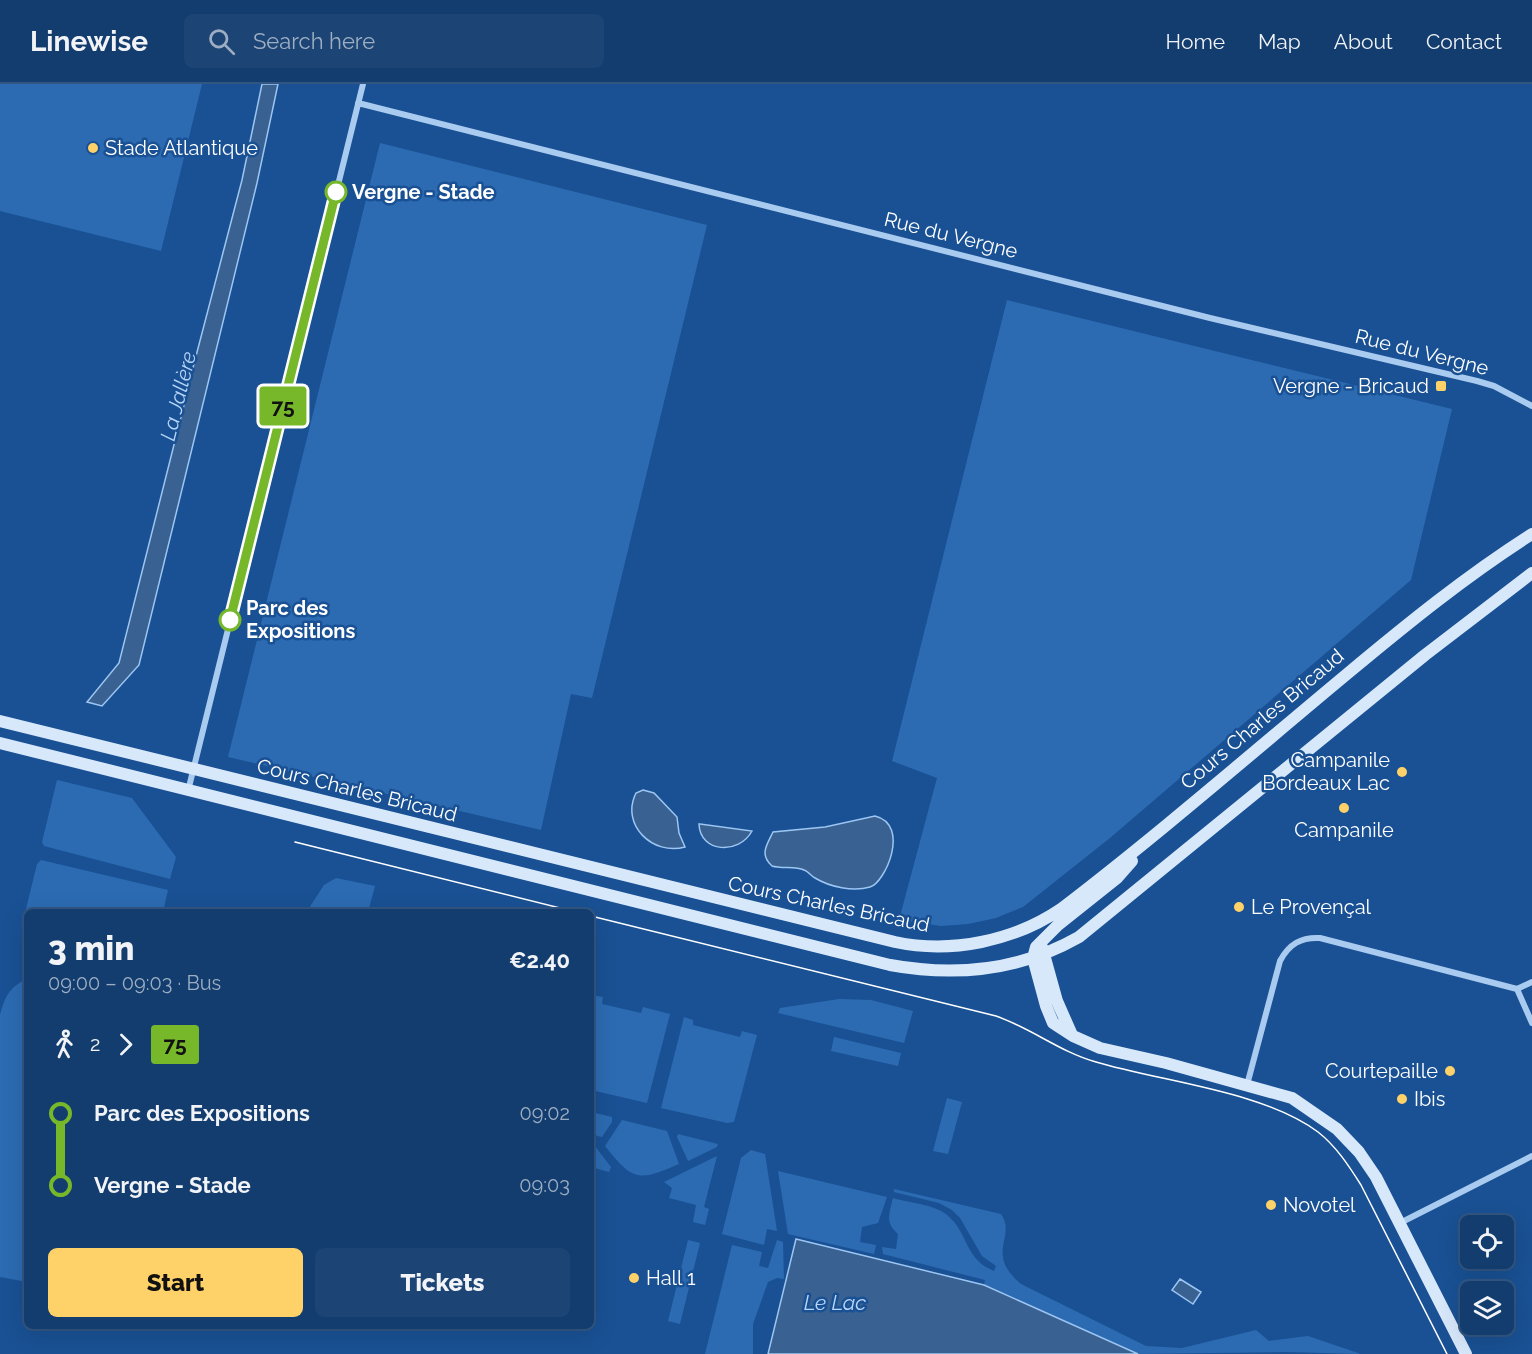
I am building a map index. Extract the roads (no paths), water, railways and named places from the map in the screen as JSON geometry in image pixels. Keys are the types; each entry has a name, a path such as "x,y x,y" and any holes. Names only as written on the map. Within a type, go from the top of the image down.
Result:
{"main road":[{"name":"Cours Charles Bricaud","path":"0,721 910,945 965,945 1034,925 1061,909 1152,838 1404,627 1479,568 1532,534"},
{"path":"0,743 890,965 930,971 967,970 1039,956 1079,936 1425,655 1532,573"},
{"path":"1040,941 1117,878 1152,838"},
{"path":"1034,925 1040,941 1039,956 1046,1006 1053,1023 1073,1036 1100,1048 1166,1063 1292,1098 1337,1129 1359,1152 1377,1177 1466,1354"}],"street":[{"path":"188,791 363,84"},
{"name":"Rue du Vergne","path":"358,103 1237,324 1477,381 1494,386 1532,406"},
{"path":"1247,1085 1280,961 1285,951 1306,938 1320,938 1517,989 1532,982"},
{"path":"1517,989 1532,1023"},
{"path":"1400,1223 1532,1156"}],"water":[{"path":"262,84 278,84 257,183 139,665 102,706 87,702 119,663 186,397 181,393 184,380 190,379 242,180"},
{"path":"643,790 654,793 677,817 679,833 685,847 673,849 662,847 651,842 636,827 632,816 632,805 636,793"},
{"path":"875,816 886,821 892,830 893,841 888,865 876,883 870,887 849,889 835,886 821,881 807,871 772,866 768,862 765,849 773,832 825,827"},
{"path":"699,824 752,831 738,844 721,847 706,841 701,834"},
{"name":"Le Lac","path":"796,1239 984,1285 1138,1354 768,1354"},
{"path":"1180,1279 1201,1292 1193,1304 1172,1290"}],"tram line":[{"path":"295,842 564,909"},
{"path":"594,917 996,1016 1083,1058 1241,1097 1295,1118 1318,1132 1331,1144 1361,1185 1447,1354"}],"place":[{"name":"Stade Atlantique","path":"93,148"},
{"name":"Vergne - Stade","path":"336,192"},
{"name":"Vergne - Bricaud","path":"1441,386"},
{"name":"Parc des Expositions","path":"230,620"},
{"name":"Campanile Bordeaux Lac","path":"1402,772"},
{"name":"Campanile","path":"1344,808"},
{"name":"Le Provençal","path":"1239,907"},
{"name":"Courtepaille","path":"1450,1071"},
{"name":"Ibis","path":"1402,1099"},
{"name":"Novotel","path":"1271,1205"},
{"name":"Hall 1","path":"634,1278"}],"water label":[{"name":"La Jallère","path":"178,396"}]}
